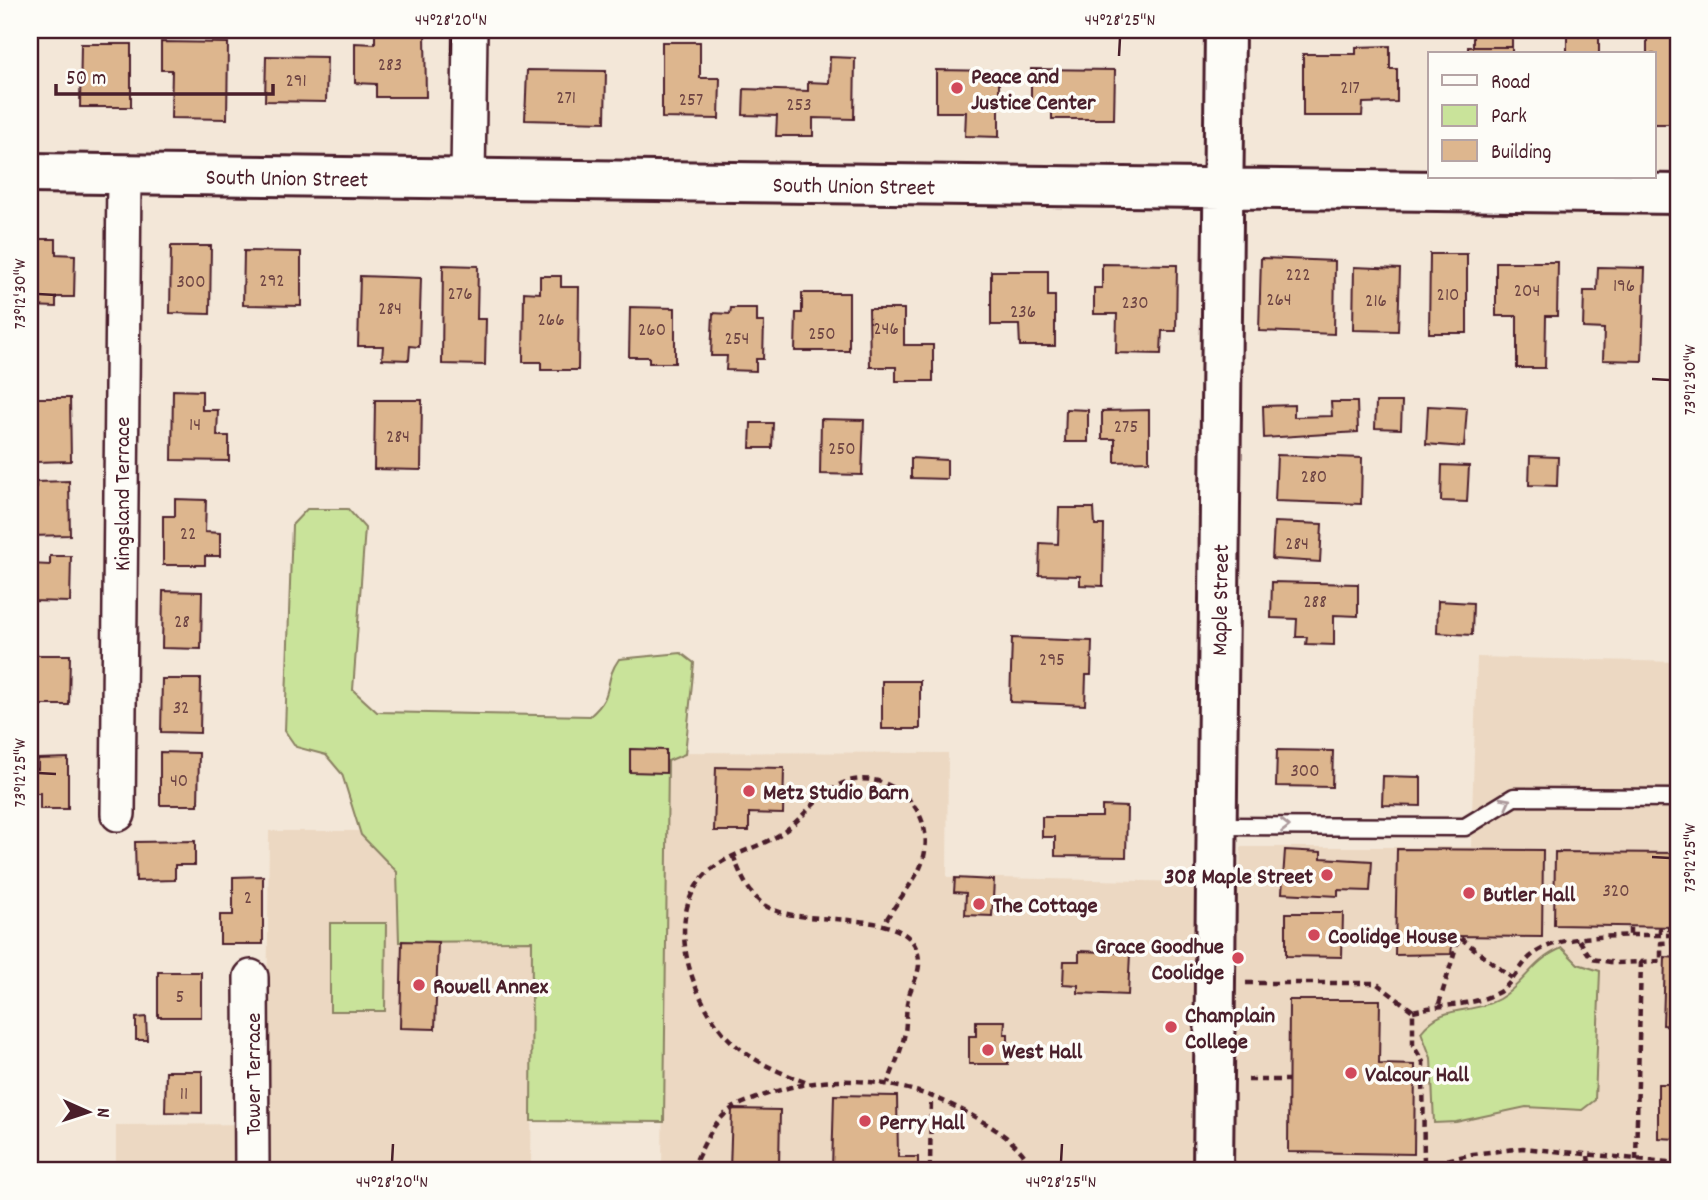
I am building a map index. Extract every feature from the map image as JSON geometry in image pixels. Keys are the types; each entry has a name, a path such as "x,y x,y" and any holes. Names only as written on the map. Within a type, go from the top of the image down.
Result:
{"main road":[{"name":"Maple Street","path":"1212,1169 1225,30"},
{"name":"South Union Street","path":"30,173 1678,194"}],"street":[{"path":"468,179 470,30"},
{"name":"Kingsland Terrace","path":"118,814 124,175"},
{"name":"Tower Terrace","path":"251,977 252,1170"}],"lane":[{"path":"1217,825 1465,827 1514,797 1678,798"}],"path":[{"path":"804,1082 759,1061 728,1038 708,1013 691,976 685,938 686,905 707,873 733,855 770,841 793,825 828,790 855,780 882,782 909,798 925,828 925,849 919,870 884,924"},
{"path":"733,855 751,892 778,912 801,918 884,924 902,931 914,942 919,967 909,995 904,1038 888,1083"},
{"path":"1630,926 1630,935"},
{"path":"1660,934 1660,929 1678,929"},
{"path":"1413,1011 1439,1004 1465,1005 1500,992 1531,956 1555,943 1630,935 1678,935"},
{"path":"1439,1004 1459,937 1512,978"},
{"path":"1579,940 1592,959 1616,963 1661,961 1661,943 1678,942"},
{"path":"1636,1160 1641,961"},
{"path":"1215,983 1377,983 1413,1011"},
{"path":"1413,1011 1413,1045 1423,1062 1424,1168"},
{"path":"1248,1080 1288,1080"},
{"path":"691,1170 724,1114 804,1082 888,1083 931,1094 1000,1133 1027,1157 1033,1169"},
{"path":"931,1094 930,1170 1424,1168 1473,1154 1523,1148 1678,1163"},
{"path":"1588,1156 1590,1170"},
{"path":"416,1159 416,1170"}],"shaded area":[{"name":"Champlain College","path":"1477,657 1678,662 1678,1170 662,1170 666,752 948,753 947,877 1240,883 1241,847 1471,847"},
{"path":"269,831 402,831 533,940 531,1170 116,1170 116,1125 266,1124"}],"green space":[{"path":"307,509 348,509 365,528 353,690 377,712 590,716 603,701 619,659 681,653 694,663 685,754 668,761 664,1122 531,1121 532,941 399,942 397,872 361,835 342,774 326,755 296,747 285,731 292,525"},
{"path":"330,923 386,923 385,1011 330,1011"},
{"path":"1562,948 1578,964 1600,971 1595,1100 1582,1110 1526,1107 1456,1122 1434,1123 1431,1058 1421,1032 1430,1023 1448,1013 1478,1007 1499,999 1543,959"}],"building":[{"path":"1473,30 1512,30 1512,47 1473,47"},
{"path":"1567,30 1599,30 1599,52 1567,52"},
{"path":"375,34 425,34 426,97 376,97 376,84 355,83 355,43 375,44"},
{"path":"30,37 34,37 33,104 30,104"},
{"path":"1647,38 1673,38 1674,75 1678,75 1678,124 1656,124 1656,52 1647,52"},
{"path":"161,42 228,43 227,119 171,118 172,70 161,70"},
{"path":"662,42 700,42 700,78 720,78 719,119 662,118"},
{"path":"81,44 131,44 131,107 80,107"},
{"path":"1390,46 1390,69 1397,69 1397,102 1363,103 1362,116 1303,116 1303,54 1356,54 1356,47"},
{"path":"1468,47 1512,47 1512,52 1468,52"},
{"path":"266,56 327,57 326,102 265,101"},
{"path":"830,57 855,58 854,119 813,118 813,136 776,136 777,116 743,115 744,89 808,91 808,82 829,83"},
{"path":"1031,69 1115,70 1114,119 1052,119 1052,106 1031,106"},
{"path":"527,70 606,71 605,122 525,120"},
{"path":"936,70 999,71 999,137 965,136 966,112 936,112"},
{"path":"30,239 56,239 56,254 75,255 74,297 56,297 56,307 30,306"},
{"path":"171,246 211,246 210,314 170,313"},
{"path":"244,251 301,252 301,306 243,305"},
{"path":"1430,254 1467,254 1467,333 1429,333"},
{"path":"1261,258 1335,261 1334,334 1259,331"},
{"path":"1496,262 1558,262 1557,316 1546,316 1545,368 1517,368 1517,316 1496,316"},
{"path":"1102,264 1177,265 1176,331 1162,331 1161,354 1116,353 1117,314 1094,314 1094,288 1102,288"},
{"path":"443,265 478,266 477,319 486,319 485,365 442,364"},
{"path":"1354,267 1400,269 1398,331 1353,330"},
{"path":"1598,267 1645,268 1642,361 1603,360 1604,329 1583,328 1584,291 1597,291"},
{"path":"991,271 1048,271 1048,296 1055,296 1055,346 1020,346 1019,325 991,325"},
{"path":"360,276 421,278 419,347 410,346 409,360 382,359 383,346 358,346"},
{"path":"540,276 561,276 561,287 579,287 578,370 541,370 541,362 523,362 524,292 540,293"},
{"path":"802,293 849,293 849,351 795,351 796,313 802,313"},
{"path":"630,307 675,308 675,363 649,363 649,357 629,357"},
{"path":"731,308 757,308 757,322 764,322 763,359 756,359 756,371 726,370 727,356 711,356 713,313 730,314"},
{"path":"869,309 904,309 904,345 933,345 933,381 896,381 896,367 870,367"},
{"path":"173,390 202,391 202,410 218,410 217,436 229,436 229,461 172,460"},
{"path":"35,398 70,398 71,461 36,462"},
{"path":"375,400 422,400 421,470 374,469"},
{"path":"1331,402 1357,402 1358,432 1264,438 1263,406 1294,405 1294,417 1332,416"},
{"path":"1376,402 1402,402 1401,429 1375,428"},
{"path":"1428,406 1467,408 1464,447 1426,444"},
{"path":"1066,409 1088,410 1088,442 1065,442"},
{"path":"1149,410 1149,461 1115,462 1115,439 1102,439 1102,411"},
{"path":"821,419 864,420 862,475 820,474"},
{"path":"751,423 773,423 772,448 750,448"},
{"path":"1277,455 1362,458 1361,504 1275,501"},
{"path":"1530,456 1558,457 1557,486 1529,485"},
{"path":"911,458 947,460 947,479 911,478"},
{"path":"1442,465 1469,466 1467,502 1441,501"},
{"path":"69,481 70,535 30,536 30,509 36,508 36,482"},
{"path":"175,499 206,500 205,532 220,533 220,556 205,556 205,565 163,565 163,516 175,516"},
{"path":"1059,508 1094,508 1095,525 1104,525 1103,586 1080,585 1080,576 1039,575 1040,543 1058,544"},
{"path":"1274,522 1322,524 1320,562 1272,559"},
{"path":"50,556 71,556 70,602 30,601 30,564 50,565"},
{"path":"1272,582 1358,584 1358,616 1334,615 1334,645 1306,644 1307,637 1296,637 1297,619 1271,618"},
{"path":"163,591 202,592 201,649 162,648"},
{"path":"1438,601 1473,603 1472,635 1437,633"},
{"path":"1012,638 1092,641 1091,675 1086,675 1085,705 1010,702"},
{"path":"32,655 70,655 69,705 32,705"},
{"path":"162,679 201,679 200,733 161,732"},
{"path":"882,681 920,681 920,729 882,729"},
{"path":"630,749 666,750 666,773 630,772"},
{"path":"1277,750 1333,751 1332,787 1276,786"},
{"path":"160,752 199,753 198,805 160,805"},
{"path":"68,758 68,809 40,809 40,793 30,793 30,768 38,769 38,759"},
{"name":"Metz Studio Barn","path":"716,767 784,768 783,814 749,813 749,831 714,831"},
{"path":"1383,776 1421,777 1421,806 1382,805"},
{"path":"1102,806 1127,807 1126,857 1055,856 1055,837 1042,837 1042,817 1102,817"},
{"path":"195,841 195,865 175,865 175,880 136,881 135,842"},
{"name":"Butler Hall","path":"1397,849 1543,850 1542,937 1453,936 1451,954 1395,955"},
{"name":"308 Maple Street","path":"1285,850 1321,852 1321,858 1372,861 1370,891 1338,890 1338,896 1282,893"},
{"path":"1555,852 1678,853 1678,927 1554,925"},
{"path":"263,876 263,944 220,944 220,915 233,915 233,877"},
{"name":"The Cottage","path":"955,878 994,880 992,916 965,915 966,893 954,892"},
{"name":"Coolidge House","path":"1286,913 1343,913 1342,957 1286,956"},
{"name":"Rowell Annex","path":"402,941 438,942 435,1029 400,1028"},
{"path":"1079,951 1130,953 1128,995 1078,993 1078,985 1063,984 1064,961 1079,961"},
{"path":"1665,957 1678,958 1678,1026 1663,1025"},
{"path":"158,972 201,972 201,1017 158,1017"},
{"name":"Valcour Hall","path":"1289,1000 1380,1000 1379,1064 1415,1065 1414,1154 1288,1152"},
{"path":"146,1017 147,1040 136,1040 136,1018"},
{"name":"West Hall","path":"976,1021 1005,1021 1008,1064 969,1064 969,1036 976,1036"},
{"path":"166,1071 202,1071 202,1113 165,1112"},
{"path":"1658,1084 1678,1084 1678,1139 1658,1138"},
{"name":"Perry Hall","path":"834,1095 897,1096 898,1157 918,1157 918,1170 832,1170"},
{"path":"732,1109 780,1110 779,1167 788,1167 788,1170 730,1170"}],"place":[{"name":"Peace and Justice Center","path":"957,88"},
{"name":"Metz Studio Barn","path":"749,791"},
{"name":"308 Maple Street","path":"1327,875"},
{"name":"Butler Hall","path":"1469,893"},
{"name":"The Cottage","path":"979,904"},
{"name":"Coolidge House","path":"1314,935"},
{"name":"Grace Goodhue Coolidge","path":"1238,958"},
{"name":"Rowell Annex","path":"419,985"},
{"name":"Champlain College","path":"1171,1027"},
{"name":"West Hall","path":"988,1050"},
{"name":"Valcour Hall","path":"1351,1073"},
{"name":"Perry Hall","path":"865,1121"}]}
